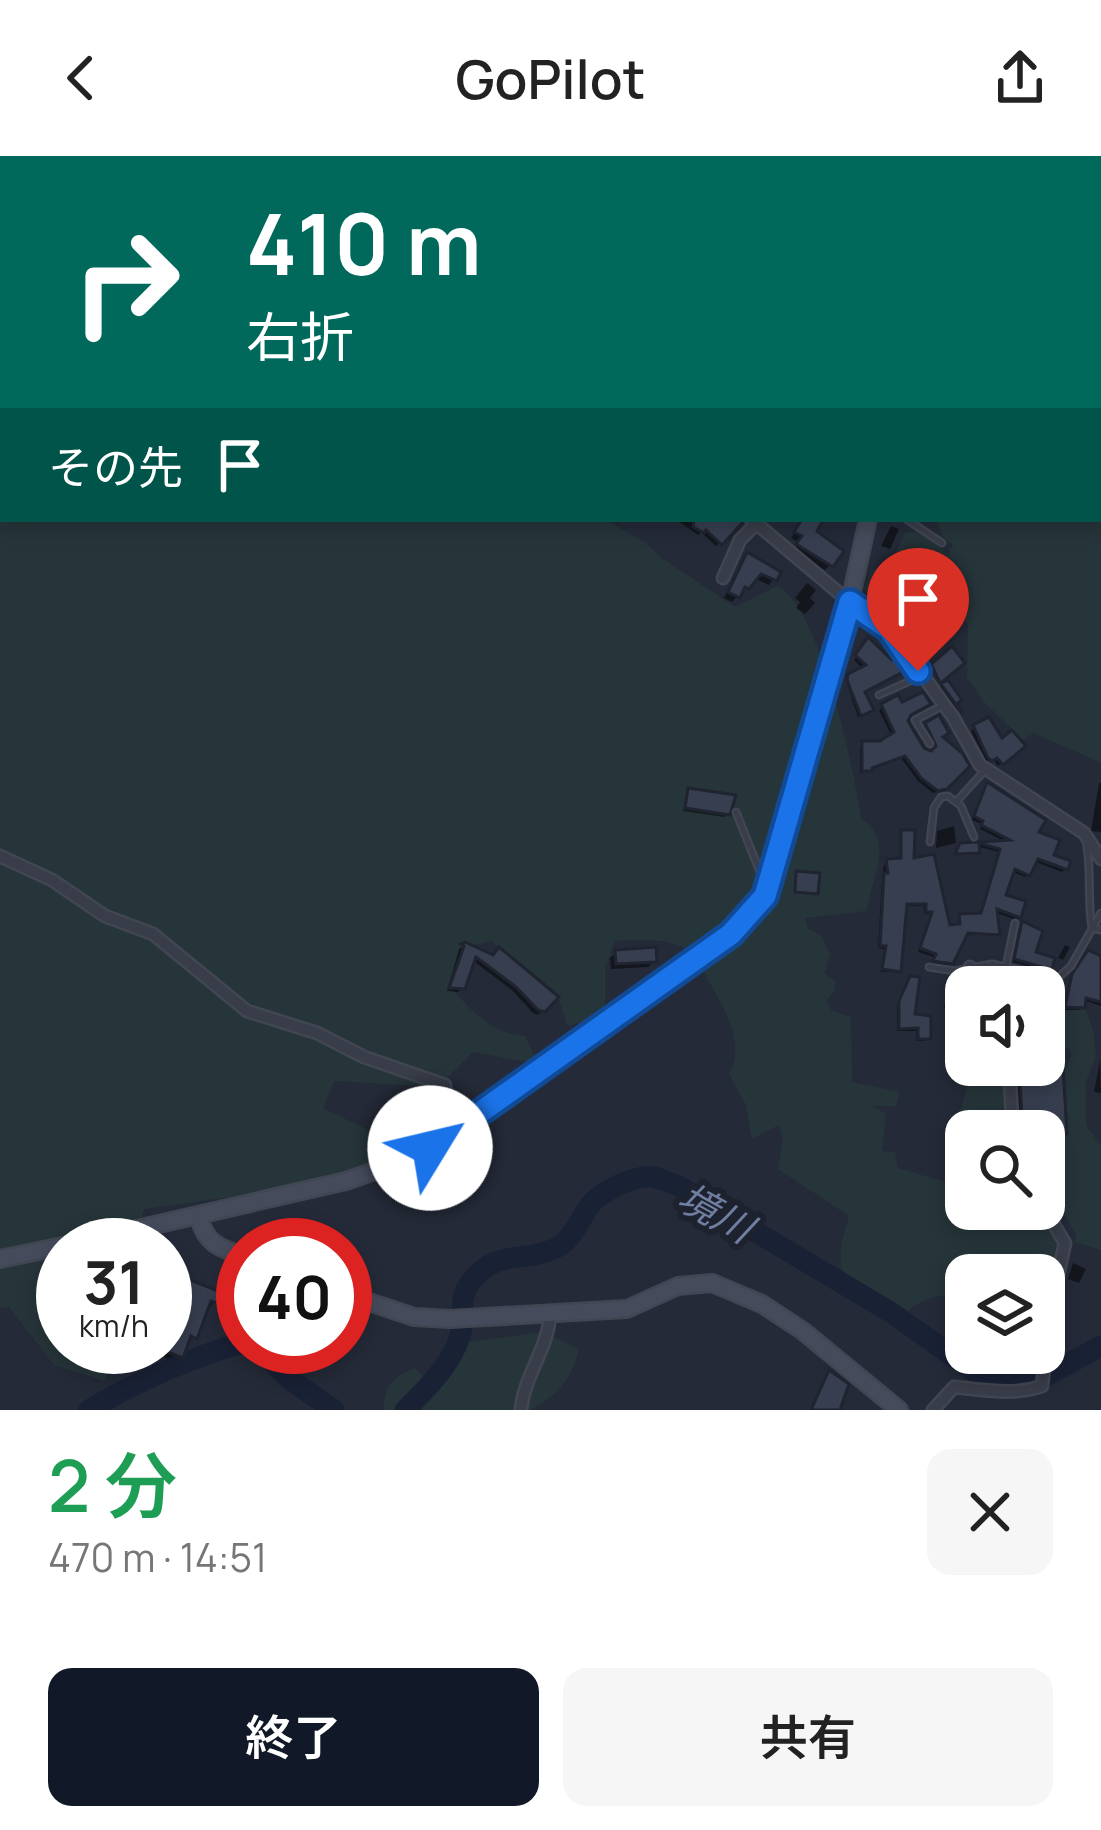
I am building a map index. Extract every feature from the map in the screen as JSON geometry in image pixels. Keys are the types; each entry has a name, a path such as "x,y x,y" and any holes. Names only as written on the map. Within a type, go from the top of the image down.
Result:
{"street":[{"path":"723,578 752,522"},
{"path":"754,522 889,629 985,770 1084,832 1101,859"},
{"path":"190,1218 346,1180 430,1148 731,934 765,896 772,876 850,602 867,522"},
{"path":"0,856 52,880 105,916 153,934 247,1011 446,1085 446,1107 430,1148"},
{"path":"199,1216 206,1238 216,1247"},
{"path":"933,1410 954,1387 1000,1394 1042,1386 1065,1243 1057,1230"},
{"path":"0,1259 36,1251"},
{"path":"372,1303 414,1317 627,1309 678,1286 712,1283 763,1304 803,1331 899,1410"},
{"path":"521,1410 528,1374 543,1346 550,1313"}],"lane":[{"path":"910,522 942,543"},
{"path":"879,694 922,676"},
{"path":"931,744 916,720 944,705"},
{"path":"957,801 985,770"},
{"path":"930,842 934,808 941,797 957,801"},
{"path":"957,801 974,837"},
{"path":"736,812 760,872 772,876"},
{"path":"1084,832 1101,842"},
{"path":"1084,832 1092,876 1092,928"},
{"path":"1065,972 1101,913"},
{"path":"1006,966 1015,923"},
{"path":"1092,928 1101,930"},
{"path":"929,967 945,969"}],"shaded area":[{"path":"0,522 609,522 735,607 777,586 793,600 821,656 843,729 861,819 877,838 879,849 867,911 805,918 830,953 825,973 836,982 826,1001 832,1011 851,1017 852,1082 900,1092 896,1106 873,1106 886,1114 882,1151 895,1152 898,1168 945,1182 945,1230 1057,1230 1065,1243 1061,1254 945,1254 945,1296 915,1306 903,1317 848,1280 840,1257 849,1216 778,1169 783,1141 779,1125 752,1139 746,1105 729,1074 734,1060 732,1031 697,958 679,946 659,941 615,941 605,969 605,1017 567,1026 557,993 491,941 460,948 450,987 492,1026 525,1036 538,1064 473,1052 438,1087 334,1081 323,1108 420,1155 346,1181 144,1209 142,1218 36,1218 36,1342 9,1307 0,1308"},
{"path":"1101,522 1101,763 1034,733 1023,740 985,703 967,678 968,625 948,591 936,582 895,620 864,590 871,570 891,563 905,533 919,531 948,554 953,545 937,523"},
{"path":"1065,1001 1085,1007 1094,1034 1096,1056 1086,1082 1085,1114 1087,1127 1101,1145 1101,1250 1075,1242 1077,1236 1065,1216 1065,1110 1058,1110 1058,1087 1065,1086 1072,1054 1065,1048"},
{"path":"967,1086 1007,1086 1010,1110 961,1110"},
{"path":"543,1332 579,1349 562,1386 531,1410 384,1410 385,1395 395,1379 414,1368 440,1380 463,1343"}],"building":[{"path":"694,522 742,523 722,545 706,530 693,527"},
{"path":"800,522 822,522 817,531 844,551 833,567 796,544 802,536 794,532"},
{"path":"747,552 781,572 777,581 761,574 740,598 728,592"},
{"path":"937,600 950,611 912,645 903,632"},
{"path":"868,637 892,660 896,658 903,672 865,692 874,710 861,716 847,680 848,674 866,665 855,655"},
{"path":"952,646 965,663 941,683 948,680 962,700 958,703 963,714 940,683 931,664"},
{"path":"923,692 931,704 908,721 924,748 931,751 936,746 925,723 939,715 949,733 943,737 970,766 947,789 938,791 905,756 862,771 862,741 880,741 894,732 881,704 898,695 902,702"},
{"path":"989,717 1002,738 1012,730 1026,746 1003,765 997,758 988,758 973,725"},
{"path":"987,782 1046,820 1039,832 1060,840 1054,855 1071,861 1068,870 1038,859 1030,876 1015,869 1006,895 1026,901 1021,918 997,909 1000,935 968,933 953,964 933,961 936,954 920,948 932,912 926,912 926,904 907,904 901,972 882,969 884,873 888,873 886,859 901,858 901,830 915,830 914,858 934,854 950,925 960,924 959,914 981,913 1000,849 979,843 980,853 955,854 960,843 1010,840 981,825 983,821 974,816"},
{"path":"688,788 736,795 730,815 685,808"},
{"path":"796,871 820,873 818,894 795,892"},
{"path":"1022,921 1043,931 1036,952 1055,958 1053,966 1014,959"},
{"path":"465,942 493,955 499,947 559,997 545,1012 538,1010 476,957 465,989 449,988"},
{"path":"656,947 657,962 616,964 615,950"},
{"path":"1088,950 1101,956 1101,1002 1086,998 1085,1008 1065,1007 1072,974"},
{"path":"910,976 920,977 915,1014 931,1016 931,1039 918,1039 918,1028 899,1029 899,1001"},
{"path":"1020,1086 1064,1086 1067,1134 1065,1110 1022,1110"},
{"path":"192,1281 216,1290 216,1303 211,1301 197,1339 192,1336"},
{"path":"829,1370 849,1384 840,1410 811,1410"}],"waterway":[{"name":"境川","path":"405,1410 448,1362 462,1327 464,1295 481,1271 502,1260 561,1245 600,1196 645,1177 679,1186 892,1313 979,1375 1010,1383 1040,1379 1101,1346"},
{"name":"境川","path":"89,1410 164,1371 216,1352"},
{"name":"境川","path":"285,1374 334,1410"}],"route":[{"path":"430,1148 731,934 765,896 850,602 889,629 918,671"}]}
